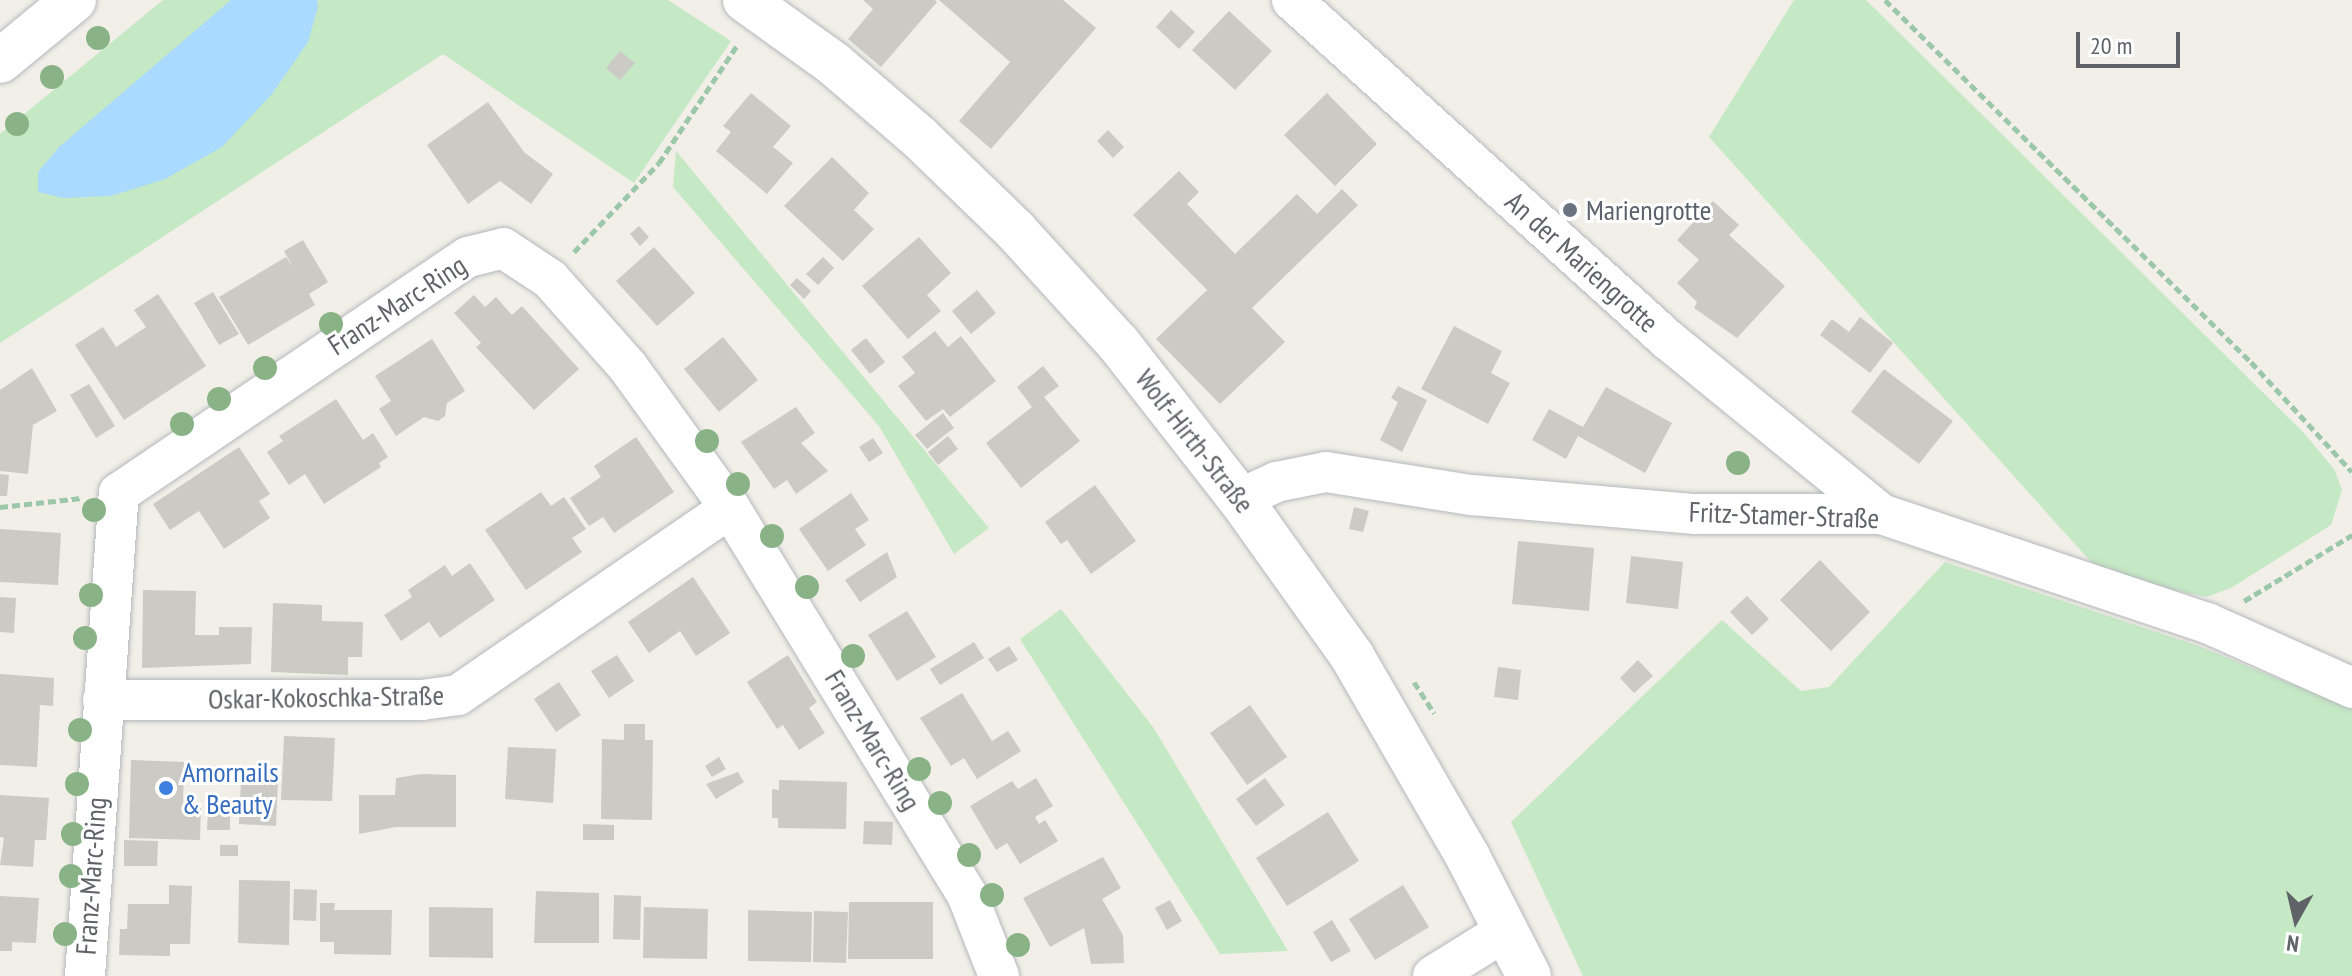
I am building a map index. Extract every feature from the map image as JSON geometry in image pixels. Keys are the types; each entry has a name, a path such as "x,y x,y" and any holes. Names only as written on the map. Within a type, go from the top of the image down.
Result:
{"street":[{"path":"0,61 74,0"},
{"name":"An der Mariengrotte","path":"1292,0 1668,340 1881,514"},
{"name":"Wolf-Hirth-Straße","path":"753,5 834,64 1000,215 1118,343 1240,499 1352,656 1507,930 1529,976"},
{"name":"Franz-Marc-Ring","path":"85,976 119,493 468,257 491,249 515,251 550,279 643,385 730,508 968,897 999,976"},
{"name":"Fritz-Stamer-Straße","path":"1240,499 1276,482 1326,472 1472,495 1695,514 1881,514 2207,623 2352,688"},
{"name":"Oskar-Kokoschka-Straße","path":"103,700 422,700 458,695 730,508"},
{"path":"1433,976 1507,930"}],"path":[{"path":"1885,0 2251,362 2352,472"},
{"path":"571,255 659,163 753,5"},
{"path":"0,507 87,497"},
{"path":"2207,623 2352,535"}],"green space":[{"path":"163,0 668,0 731,41 634,183 443,54 0,343 0,134"},
{"path":"1794,0 1866,0 2304,433 2334,469 2342,490 2331,525 2231,588 2206,597 2134,581 2091,562 1709,137"},
{"path":"676,151 989,528 954,554 879,426 673,187"},
{"path":"1945,562 2199,646 2352,709 2352,976 1583,976 1511,822 1722,620 1801,691 1829,687"},
{"path":"1061,609 1153,727 1288,951 1220,954 1020,639"}],"water":[{"path":"231,0 317,0 318,7 308,42 272,94 222,147 165,179 111,196 63,198 38,192 38,172 59,147"}],"building":[{"path":"863,0 937,2 881,67 848,39 873,9"},
{"path":"939,0 1063,0 1096,28 991,149 959,121 1010,62"},
{"path":"1171,10 1195,32 1179,49 1156,27"},
{"path":"1229,11 1272,51 1235,90 1192,50"},
{"path":"620,51 635,63 620,80 606,68"},
{"path":"751,93 791,126 773,147 793,163 767,194 716,151 731,132 723,126"},
{"path":"1327,93 1377,144 1335,186 1284,135"},
{"path":"488,102 524,152 553,174 531,204 500,181 468,204 427,145"},
{"path":"1108,130 1124,147 1113,158 1097,141"},
{"path":"832,157 869,193 854,210 874,229 843,261 784,206"},
{"path":"1179,171 1199,192 1187,204 1235,254 1297,194 1317,214 1342,189 1358,205 1252,308 1285,342 1220,404 1156,339 1207,290 1133,215"},
{"path":"1713,201 1739,225 1729,235 1785,286 1737,338 1694,308 1697,302 1677,283 1699,260 1677,240"},
{"path":"639,226 649,237 640,246 630,234"},
{"path":"919,237 951,273 927,295 941,311 908,339 862,286"},
{"path":"303,240 328,282 309,294 315,305 248,345 219,297 286,257 293,267 284,251"},
{"path":"654,247 695,293 657,326 616,281"},
{"path":"823,257 834,268 818,285 806,274"},
{"path":"797,278 811,291 804,299 790,285"},
{"path":"977,290 996,313 971,334 952,311"},
{"path":"213,292 239,334 219,345 194,303"},
{"path":"158,294 206,366 124,420 75,345 103,327 116,347 146,327 134,310"},
{"path":"474,295 485,307 496,297 512,315 522,306 579,369 534,410 476,347 481,343 454,313"},
{"path":"1860,317 1893,343 1870,373 1820,335 1832,319 1849,332"},
{"path":"1454,326 1502,351 1491,373 1510,383 1488,424 1421,389"},
{"path":"935,331 948,347 961,336 996,381 950,417 943,409 926,421 898,386 915,373 902,357"},
{"path":"723,337 758,380 719,412 684,369"},
{"path":"866,338 885,362 870,374 851,350"},
{"path":"432,339 465,391 447,403 445,416 438,421 424,417 396,436 379,409 391,401 375,376"},
{"path":"1043,366 1059,386 1044,397 1080,441 1021,488 986,443 1032,407 1017,387"},
{"path":"32,368 57,411 33,425 28,474 0,471 0,390"},
{"path":"1884,369 1953,421 1919,464 1851,412"},
{"path":"89,384 115,426 96,438 70,395"},
{"path":"1398,386 1427,400 1402,452 1380,440 1398,402 1391,398"},
{"path":"1606,387 1672,423 1645,473 1578,436 1566,459 1532,440 1549,409 1583,427"},
{"path":"336,399 363,440 373,433 388,457 379,463 381,467 324,504 305,474 289,485 267,452 283,441 279,436"},
{"path":"796,407 815,433 801,443 828,471 796,494 787,480 774,489 741,442"},
{"path":"943,413 954,428 927,449 915,435"},
{"path":"948,436 958,449 938,465 928,452"},
{"path":"636,437 674,492 614,533 603,517 589,526 570,498 601,477 594,466"},
{"path":"873,438 883,453 869,462 859,447"},
{"path":"239,447 270,494 259,501 270,518 224,549 199,511 170,530 153,504"},
{"path":"0,474 9,475 7,496 0,496"},
{"path":"1095,485 1136,541 1091,574 1067,540 1061,544 1045,522"},
{"path":"541,492 551,506 564,497 586,529 572,538 582,552 526,590 485,530"},
{"path":"851,493 869,520 855,529 866,545 828,571 799,529"},
{"path":"1354,507 1369,511 1363,532 1349,529"},
{"path":"0,529 61,533 58,585 0,582"},
{"path":"1518,541 1594,548 1589,611 1512,604"},
{"path":"887,552 897,577 860,602 845,580"},
{"path":"1631,556 1683,562 1678,609 1626,603"},
{"path":"1820,560 1870,612 1831,651 1780,600"},
{"path":"470,563 495,600 440,638 429,622 401,641 384,615 412,597 408,590 445,565 452,576"},
{"path":"693,577 730,633 696,656 680,631 649,653 628,622"},
{"path":"143,590 196,591 195,635 219,635 219,627 252,627 251,664 142,668"},
{"path":"1747,596 1769,619 1752,635 1730,612"},
{"path":"0,597 16,598 14,633 0,632"},
{"path":"273,603 322,605 322,621 363,622 362,657 348,657 348,675 271,672"},
{"path":"907,611 936,657 897,681 868,635"},
{"path":"974,642 984,658 940,685 930,669"},
{"path":"1009,646 1018,660 997,672 988,659"},
{"path":"617,655 634,681 609,698 591,671"},
{"path":"788,655 817,702 809,708 825,733 799,750 783,725 777,729 747,682"},
{"path":"1638,660 1653,676 1634,693 1620,678"},
{"path":"1498,667 1521,670 1518,700 1494,697"},
{"path":"0,674 54,678 53,706 40,705 37,767 0,765"},
{"path":"559,682 581,715 556,732 534,699"},
{"path":"962,693 992,741 1008,731 1021,751 977,779 964,758 951,766 920,718"},
{"path":"1250,705 1287,757 1247,785 1210,733"},
{"path":"624,724 645,724 645,740 653,740 652,820 601,819 602,739 624,740"},
{"path":"284,736 335,738 332,801 281,800"},
{"path":"508,747 556,749 553,803 505,799"},
{"path":"719,757 726,769 712,777 705,766"},
{"path":"131,760 184,762 183,807 201,808 200,840 129,838"},
{"path":"738,772 744,782 716,799 706,784"},
{"path":"421,774 456,775 456,827 396,827 359,834 359,795 395,795 396,778"},
{"path":"1036,778 1053,806 1035,817 1039,824 1045,820 1058,841 1020,864 1007,843 996,850 970,806 1012,781 1018,789"},
{"path":"1265,778 1285,805 1256,826 1236,799"},
{"path":"241,779 278,780 276,826 239,824"},
{"path":"779,780 847,782 846,829 778,828 778,818 772,818 772,789 779,790"},
{"path":"0,795 49,798 46,840 35,840 33,867 0,865 4,838 0,837"},
{"path":"208,809 230,810 230,830 207,830"},
{"path":"1328,812 1359,861 1287,906 1256,858"},
{"path":"864,821 893,822 892,845 863,844"},
{"path":"583,824 614,825 614,840 583,840"},
{"path":"124,840 158,841 157,866 124,866"},
{"path":"220,845 238,845 238,856 220,856"},
{"path":"1103,857 1121,888 1102,899 1123,935 1124,963 1091,964 1084,928 1050,947 1023,898"},
{"path":"239,880 290,881 289,945 238,943"},
{"path":"169,885 192,886 190,944 170,944 170,956 119,955 120,929 127,929 128,904 169,904"},
{"path":"1403,885 1429,927 1375,960 1349,919"},
{"path":"294,889 317,890 316,921 293,920"},
{"path":"536,891 599,893 599,943 534,943"},
{"path":"614,895 641,896 640,940 613,939"},
{"path":"0,896 39,898 36,943 12,942 12,951 0,951"},
{"path":"1170,900 1182,921 1167,930 1155,908"},
{"path":"849,902 933,902 933,959 848,959"},
{"path":"320,903 335,903 334,910 392,910 391,955 334,954 334,942 320,942"},
{"path":"429,907 493,908 493,958 429,957"},
{"path":"644,907 708,909 707,959 643,958"},
{"path":"748,910 812,912 811,962 748,961"},
{"path":"814,911 848,912 846,963 813,962"},
{"path":"1332,920 1351,951 1331,962 1313,932"}],"place":[{"name":"Mariengrotte","path":"1570,210"},
{"name":"Amornails & Beauty","path":"166,788"}]}
